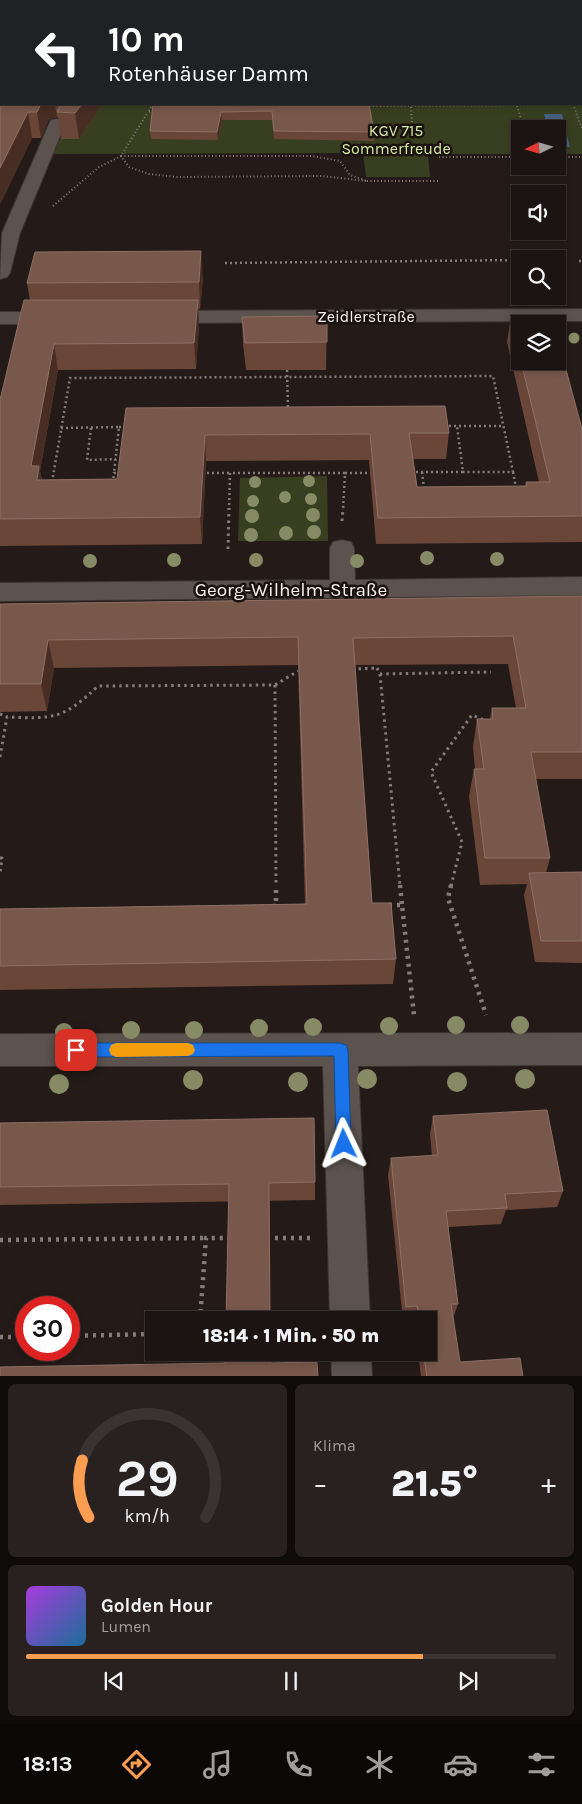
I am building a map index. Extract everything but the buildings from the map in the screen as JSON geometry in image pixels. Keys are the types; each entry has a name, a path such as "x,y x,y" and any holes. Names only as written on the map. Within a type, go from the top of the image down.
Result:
{"street":[{"path":"0,273 11,232 57,124"},
{"name":"Zeidlerstraße","path":"146,317 581,318"},
{"path":"0,318 78,318"},
{"path":"342,548 344,589"},
{"name":"Georg-Wilhelm-Straße","path":"0,592 582,586"},
{"path":"0,1050 582,1048"},
{"path":"340,1050 350,1311"},
{"path":"351,1361 352,1376"}],"path":[{"path":"120,156 152,105"},
{"path":"357,106 545,105"},
{"path":"573,105 582,129"},
{"path":"411,106 412,122"},
{"path":"517,106 521,120"},
{"path":"148,112 156,111"},
{"path":"120,156 129,167 149,174 177,177 322,176 367,181 438,181"},
{"path":"51,208 99,167 120,156 312,156 340,161 350,174 367,181"},
{"path":"439,157 511,158"},
{"path":"566,157 582,157"},
{"path":"225,263 511,261"},
{"path":"281,263 282,267"},
{"path":"317,263 318,267"},
{"path":"287,370 288,416"},
{"path":"50,490 70,378 493,376 517,491"},
{"path":"438,426 504,426"},
{"path":"457,426 463,472"},
{"path":"112,490 119,427"},
{"path":"61,428 129,427"},
{"path":"91,428 86,460 116,460"},
{"path":"342,548 345,472"},
{"path":"201,473 374,472"},
{"path":"402,472 513,472"},
{"path":"422,472 424,491"},
{"path":"114,473 124,473"},
{"path":"228,548 230,473"},
{"path":"377,660 377,668 380,674 418,1049"},
{"path":"352,668 377,668"},
{"path":"0,714 7,717 50,719 62,717 76,708 98,686 275,684 298,670"},
{"path":"380,674 491,672"},
{"path":"275,684 276,906"},
{"path":"494,724 472,715 431,772 462,842 448,898 498,1049"},
{"path":"0,757 7,717"},
{"path":"0,858 2,858 0,874"},
{"path":"383,905 402,905"},
{"path":"266,906 286,906"},
{"path":"201,1311 206,1238"},
{"path":"0,1240 234,1238"},
{"path":"262,1238 347,1238"},
{"path":"80,1336 145,1334"},
{"path":"0,1337 15,1337"}],"green space":[{"name":"KGV 715 Sommerfreude","path":"78,105 582,105 582,154 566,154 566,120 511,120 511,154 428,154 430,177 366,177 363,153 52,154"},
{"path":"327,476 328,541 238,541 240,478"}],"water":[{"path":"544,114 562,114 563,120 546,120"},
{"path":"566,130 570,147 566,147"}],"slow traffic":[{"path":"116,1050 188,1050"}],"route":[{"path":"76,1050 340,1050 344,1144"}]}
